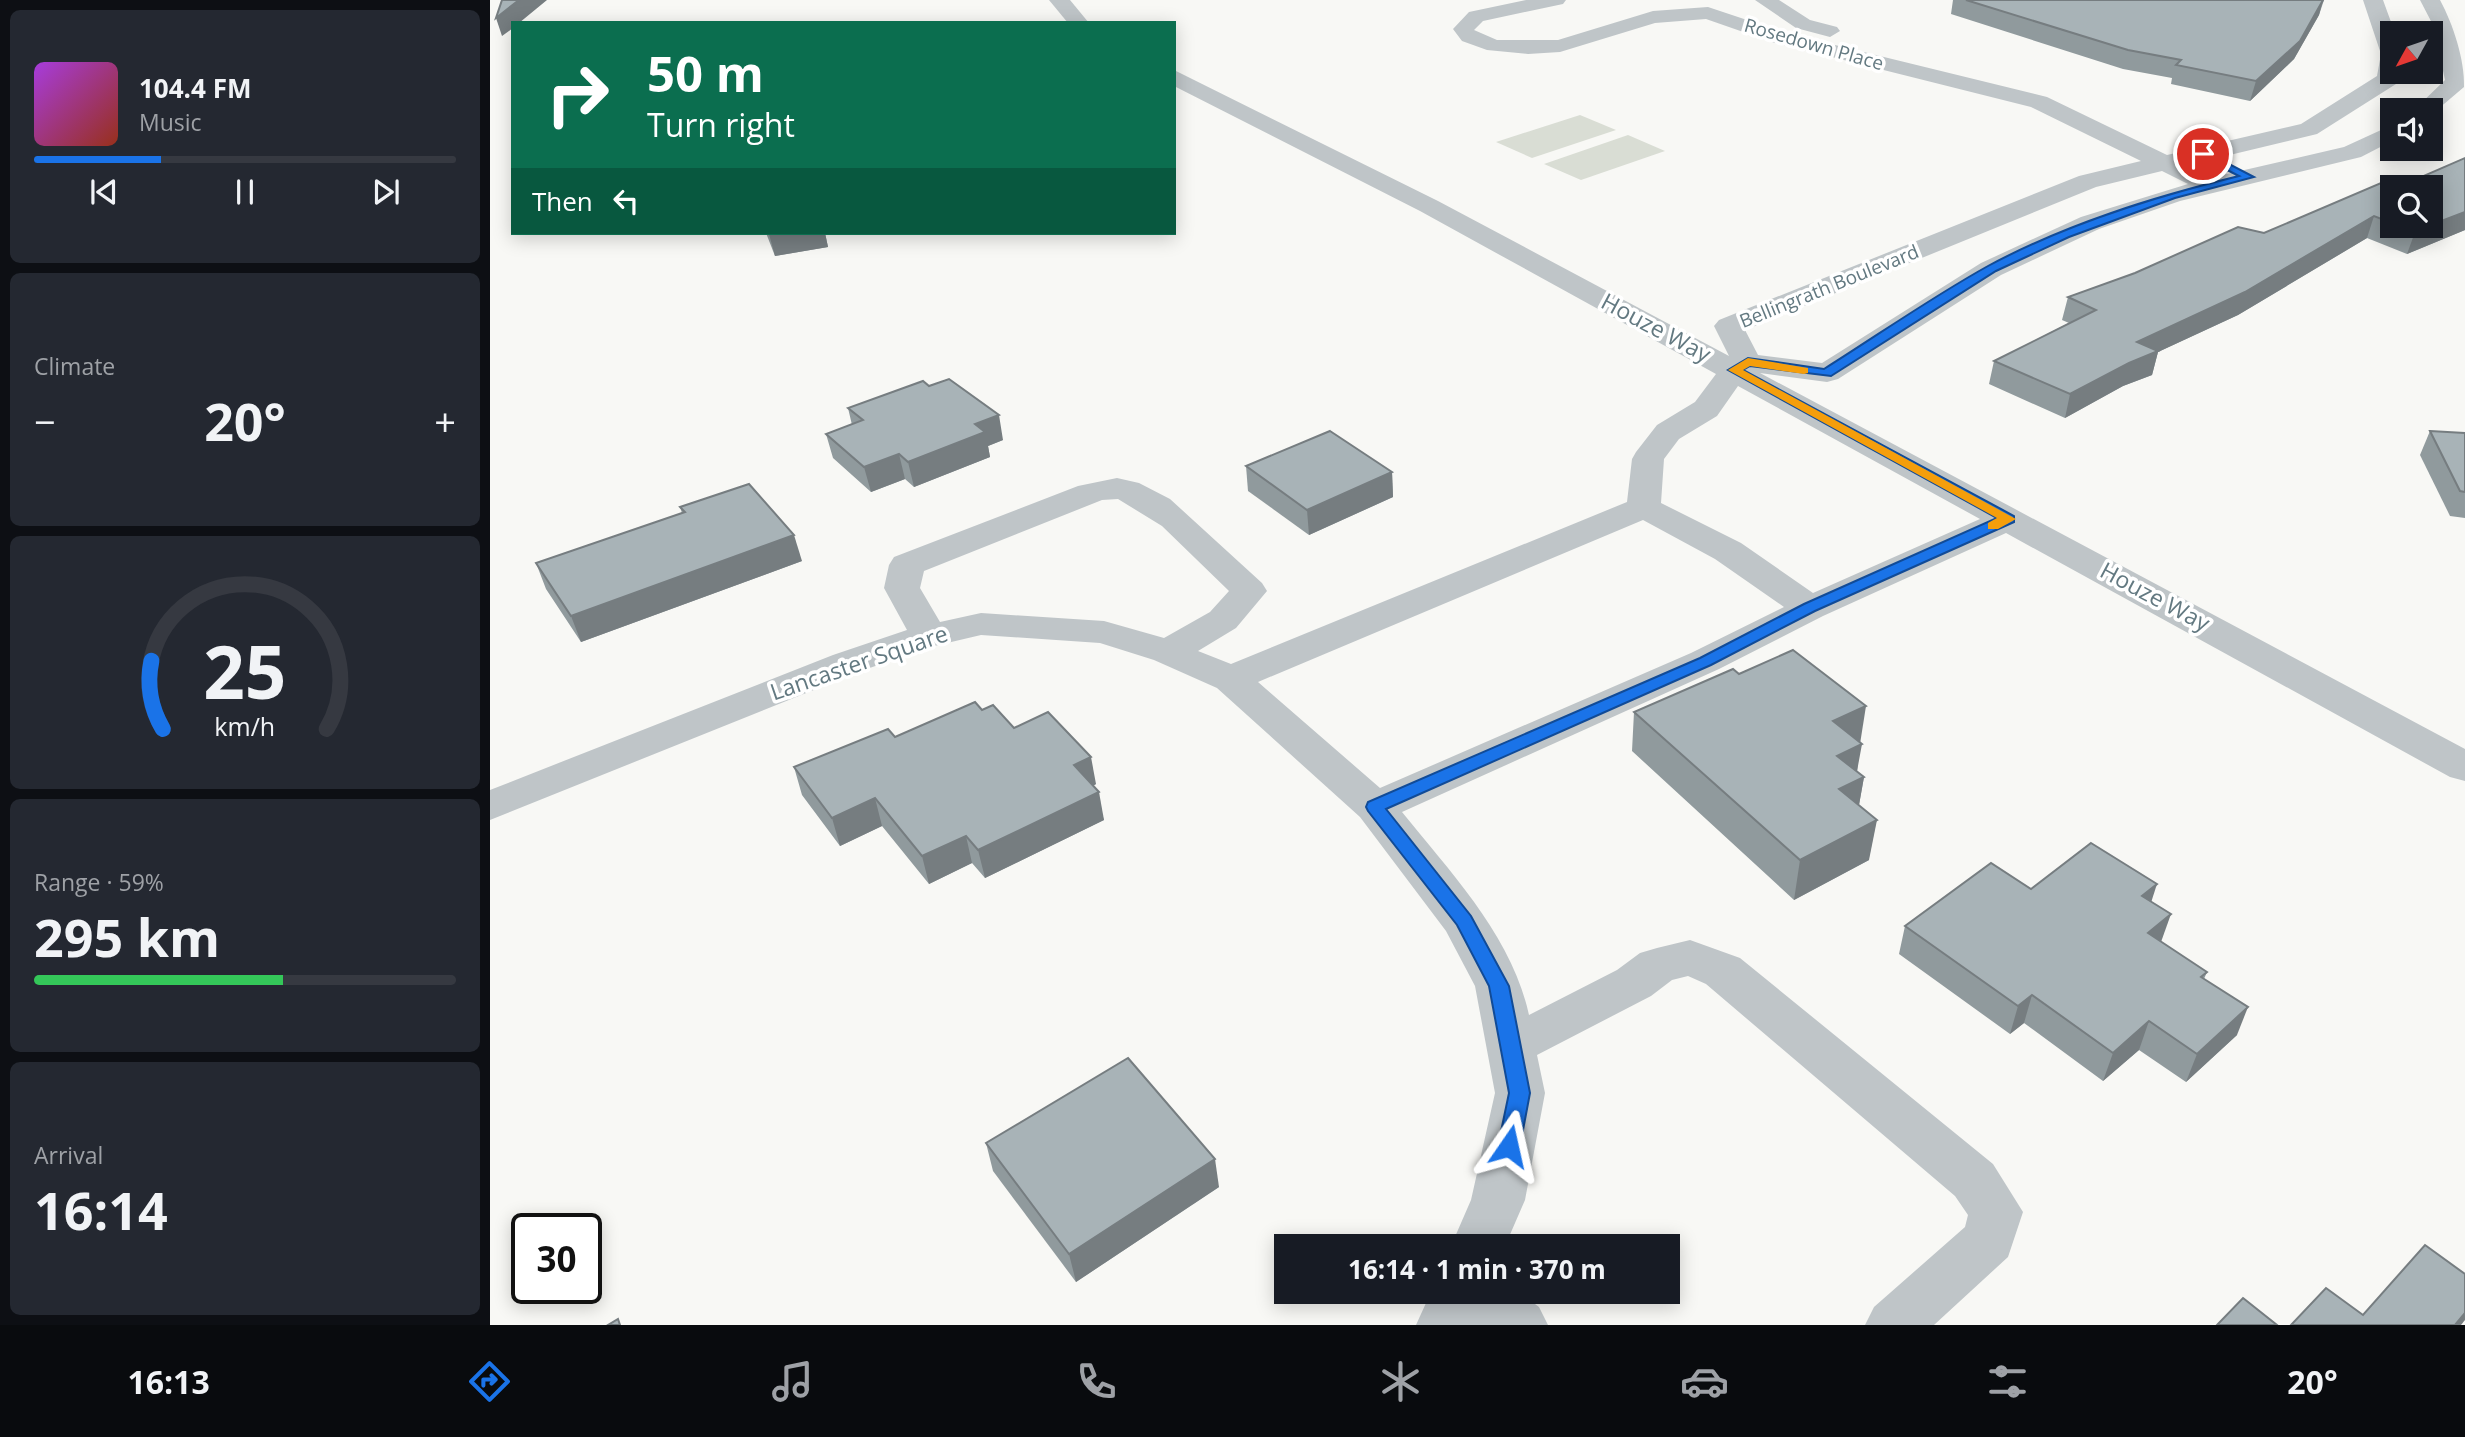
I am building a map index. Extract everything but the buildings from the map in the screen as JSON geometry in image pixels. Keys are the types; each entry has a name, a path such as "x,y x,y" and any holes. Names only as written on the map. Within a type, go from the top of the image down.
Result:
{"street":[{"path":"1059,0 1077,21"},
{"name":"Rosedown Place","path":"1556,0 1476,16 1463,29 1469,37 1494,46 1560,46 1653,17 1708,13 1779,38 1959,70"},
{"name":"Rosedown Place","path":"1765,0 1803,24 1959,70 2039,102 2212,186"},
{"name":"Bellingrath Boulevard","path":"2374,0 2381,21"},
{"path":"2430,0 2443,25 2449,68 2456,82 2438,98"},
{"path":"1959,70 1982,65"},
{"path":"2032,78 2054,84"},
{"name":"Houze Way","path":"1176,79 1741,366 2008,519 2465,766"},
{"name":"Bellingrath Boulevard","path":"2380,84 2309,130 2088,181 1729,326 1741,366 1826,373 1992,269 2090,223 2172,195 2352,152 2380,138"},
{"path":"2345,106 2380,115"},
{"path":"2165,136 2249,177"},
{"path":"1936,243 1992,269"},
{"path":"1644,508 1648,459 1668,432 1706,409 1741,366"},
{"path":"929,635 902,588 907,565 1077,498 1112,488 1126,489 1152,500 1249,591 1223,620 1168,652"},
{"path":"1644,508 1728,551 1810,608"},
{"path":"1231,679 1293,650 1514,563 1644,508"},
{"path":"1375,807 1705,661 1810,608 2008,519"},
{"name":"Lancaster Square","path":"490,806 847,663 929,635 981,624 1104,632 1168,652 1231,679 1375,807 1464,921 1499,986 1520,1093 1498,1200 1483,1234"},
{"path":"1510,1040 1529,1038 1634,983 1657,966 1690,958 1723,971 1974,1180 1996,1212 1989,1240 1894,1325"},
{"path":"1445,1325 1454,1304"},
{"path":"1492,1304 1519,1325"}],"shaded area":[{"path":"1580,115 1616,130 1532,158 1496,142"},
{"path":"1628,135 1665,151 1581,180 1544,164"}],"slow traffic":[{"path":"1804,370 1748,362 1734,370 2008,519 1993,526"}],"route":[{"path":"1509,1146 1520,1093 1499,986 1464,921 1375,807 1705,661 1810,608 2008,519 1734,370 1748,362 1826,373 1966,284 2065,234 2172,195 2249,177 2203,154"}]}
